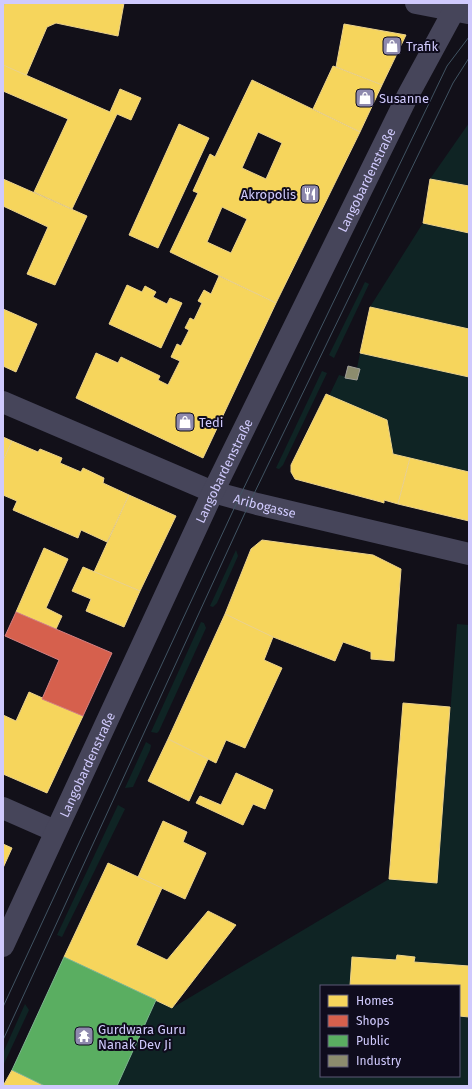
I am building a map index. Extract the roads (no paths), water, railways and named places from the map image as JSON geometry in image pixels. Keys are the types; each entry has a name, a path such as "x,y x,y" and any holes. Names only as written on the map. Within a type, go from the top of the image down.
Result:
{"street":[{"path":"416,3 460,9"},
{"name":"Langobardenstraße","path":"3,946 213,492 407,97 460,9"},
{"name":"Aribogasse","path":"3,402 213,492 257,504 469,554"},
{"path":"3,808 56,831"}],"tram line":[{"path":"3,1007 238,500 447,66 469,37"},
{"path":"3,1040 250,502 453,83 469,58"}],"place":[{"name":"Trafik","path":"392,46"},
{"name":"Susanne","path":"365,98"},
{"name":"Akropolis","path":"310,194"},
{"name":"Tedi","path":"185,422"},
{"name":"Gurdwara Guru Nanak Dev Ji","path":"84,1036"}]}
